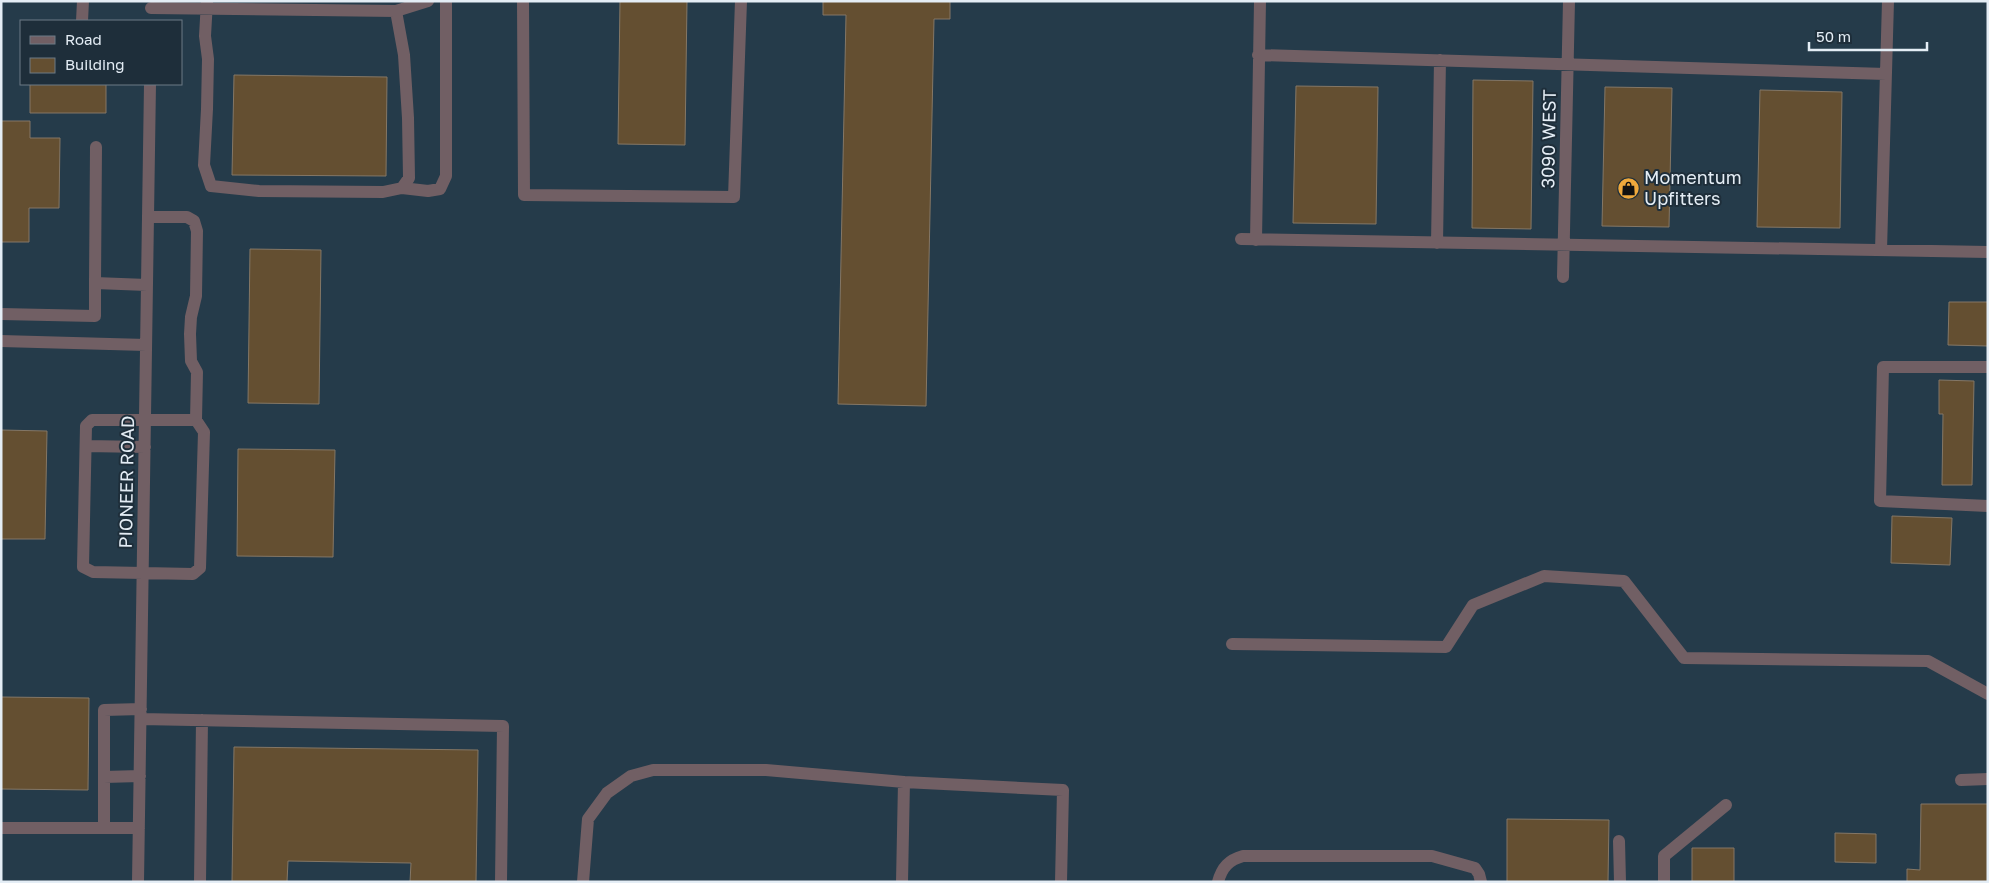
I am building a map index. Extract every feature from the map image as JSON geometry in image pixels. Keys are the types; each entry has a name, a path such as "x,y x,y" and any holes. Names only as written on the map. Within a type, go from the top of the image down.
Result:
{"street":[{"path":"82,20 83,1"},
{"path":"151,10 207,5 396,11 428,1"},
{"path":"207,5 206,36 208,59 204,165 211,186 288,191 383,192 402,188 428,191 440,189 446,176 446,1"},
{"path":"523,1 524,195 734,197 741,1"},
{"path":"1256,240 1260,1"},
{"name":"3090 WEST","path":"1563,277 1569,1"},
{"path":"1881,250 1888,1"},
{"path":"396,11 404,55 408,118 409,178 402,188"},
{"path":"1258,55 1886,74"},
{"path":"1437,243 1440,60"},
{"name":"PIONEER ROAD","path":"138,882 150,85"},
{"path":"1,314 95,316 96,147"},
{"path":"148,217 187,217 194,221 197,231 196,296 191,317 190,334 191,361 197,372 196,420 204,432 200,568 193,574 143,574 93,572 83,567 86,426 92,420 196,420"},
{"path":"1241,240 1988,252"},
{"path":"96,283 147,285"},
{"path":"1,341 146,345"},
{"path":"1988,367 1883,367 1880,502 1988,506"},
{"path":"86,446 144,447"},
{"path":"1232,644 1446,648 1473,604 1544,576 1624,581 1684,658 1928,661 1988,694"},
{"path":"104,828 104,710 202,720 503,726 500,882"},
{"path":"200,882 202,720"},
{"path":"583,882 588,819 607,793 631,776 653,770 766,770 904,782 1063,790 1061,882"},
{"path":"104,777 140,776"},
{"path":"1961,780 1988,779"},
{"path":"902,882 904,782"},
{"path":"1664,882 1664,856 1726,805"},
{"path":"1,828 139,828"},
{"path":"1619,842 1620,882"},
{"path":"1218,882 1225,864 1243,856 1432,856 1475,868 1481,882"}],"shaded area":[{"path":"1,1 1988,1 1988,882 1,882"}],"building":[{"path":"620,1 687,1 685,145 618,144"},
{"path":"823,1 950,1 950,19 934,19 926,406 838,404 846,15 823,15"},
{"path":"234,75 387,77 386,176 232,175"},
{"path":"1473,80 1533,81 1531,229 1472,228"},
{"path":"30,85 106,85 106,113 30,113"},
{"path":"1296,86 1378,87 1376,224 1293,223"},
{"path":"1605,87 1672,88 1669,227 1602,226"},
{"path":"1760,90 1842,92 1840,228 1757,227"},
{"path":"1,121 30,121 30,138 60,138 59,208 29,208 29,242 1,242"},
{"path":"250,249 321,250 319,404 248,403"},
{"path":"1949,302 1988,302 1988,346 1948,345"},
{"path":"1939,380 1974,381 1972,485 1942,485 1943,414 1939,414"},
{"path":"1,430 47,431 45,539 1,539"},
{"path":"238,449 335,450 333,557 237,556"},
{"path":"1892,516 1952,518 1950,565 1891,563"},
{"path":"1,697 89,698 88,790 1,789"},
{"path":"234,747 478,750 476,882 410,882 411,863 288,861 287,882 232,882"},
{"path":"1921,804 1988,804 1988,882 1907,882 1907,869 1920,870"},
{"path":"1507,819 1609,820 1608,882 1507,882"},
{"path":"1835,833 1876,834 1876,863 1835,862"},
{"path":"1692,848 1734,848 1734,882 1692,882"}],"place":[{"name":"Momentum Upfitters","path":"1628,188"}]}
